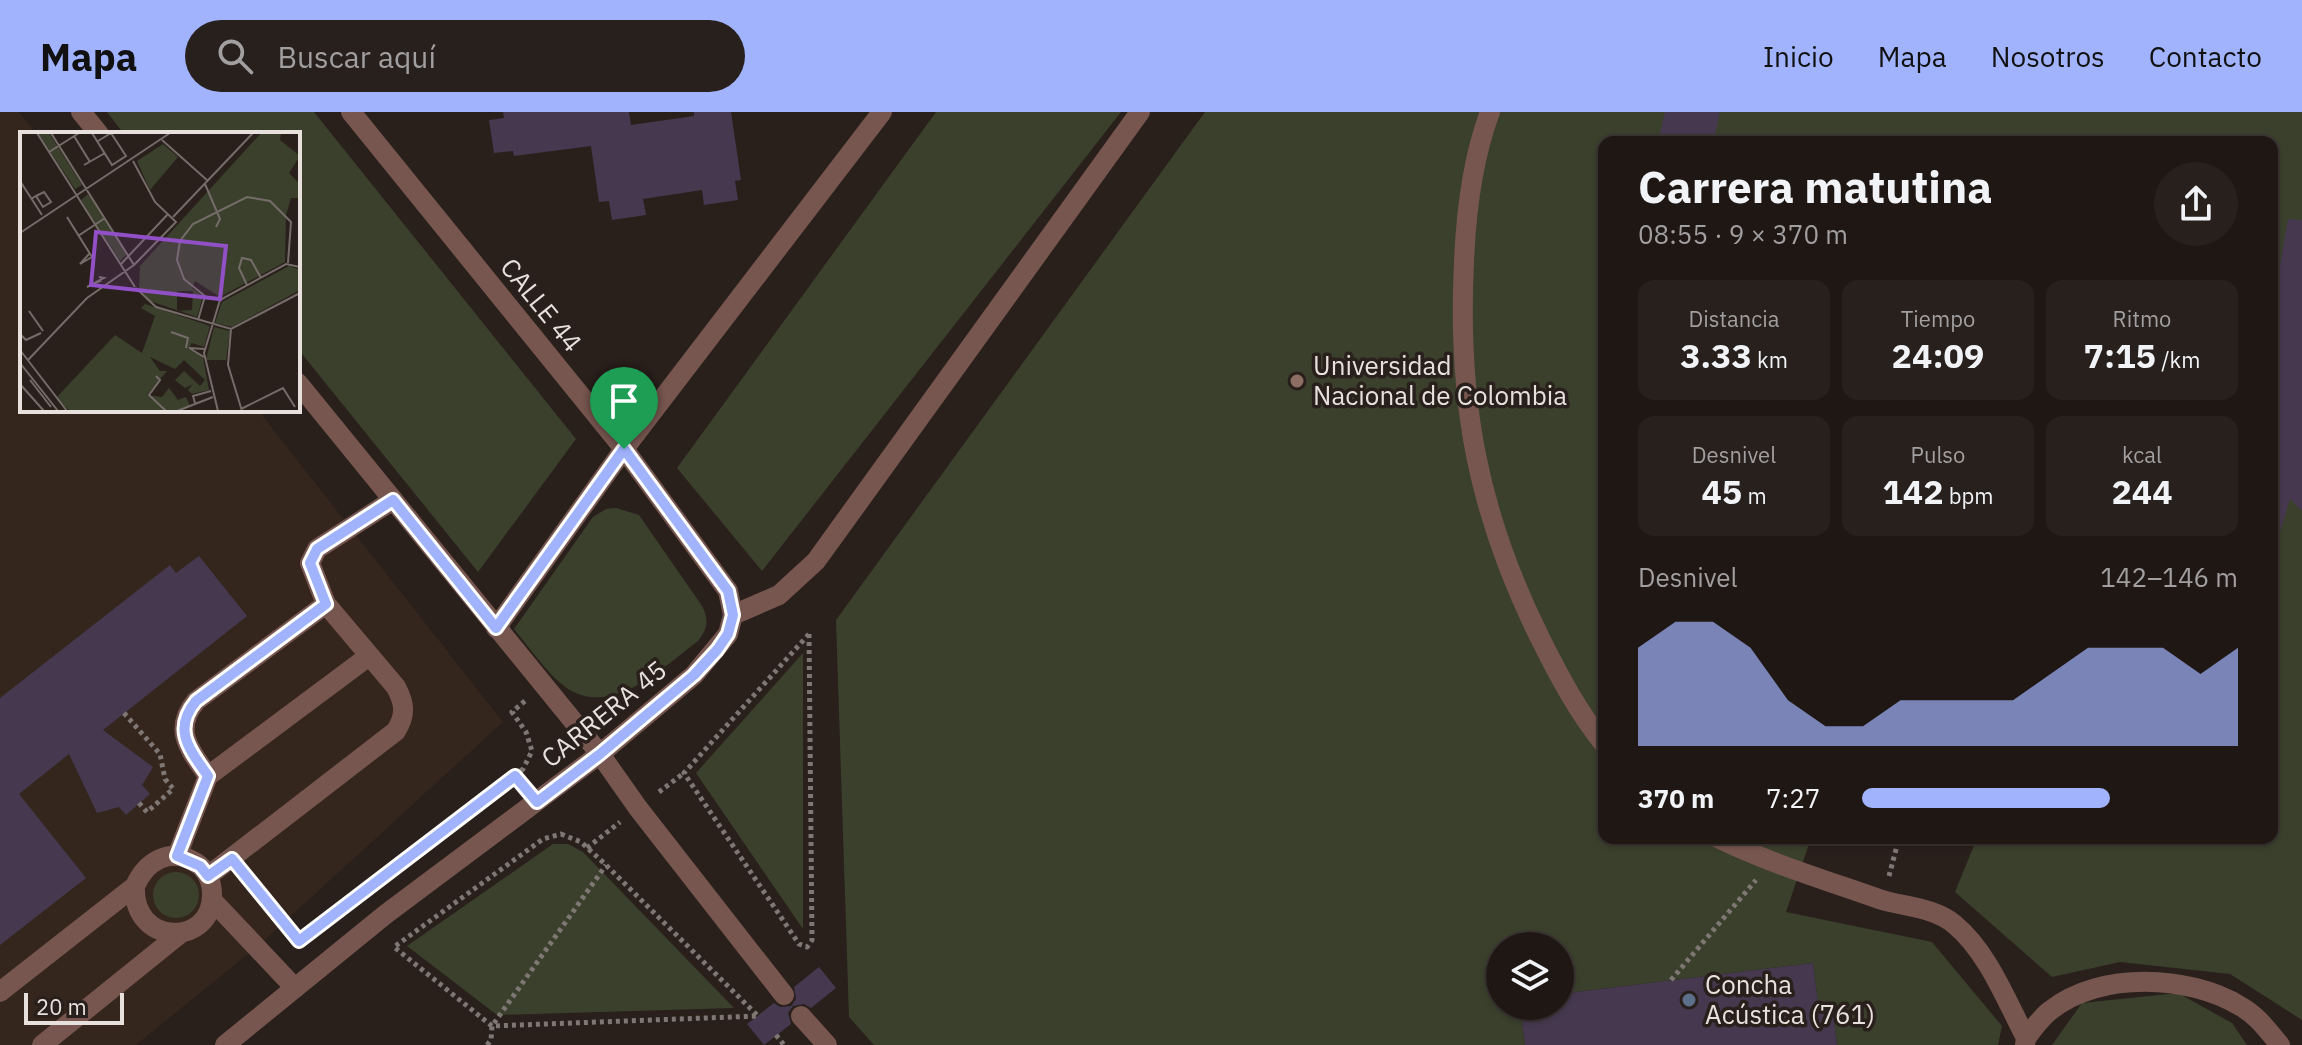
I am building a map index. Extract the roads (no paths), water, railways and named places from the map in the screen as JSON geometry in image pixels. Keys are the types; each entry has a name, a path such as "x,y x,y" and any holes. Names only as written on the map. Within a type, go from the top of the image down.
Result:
{"street":[{"path":"81,112 97,132"},
{"name":"CALLE 44","path":"351,112 624,449 728,591 733,615"},
{"path":"496,628 624,449 882,112"},
{"path":"733,615 779,595 816,561 1140,112"},
{"path":"1490,112 1476,160 1465,225 1462,356 1473,443 1491,522 1509,572 1566,690 1598,735"},
{"path":"300,385 600,754 638,808 784,995"},
{"path":"208,876 396,731 402,721 403,700 396,687 326,604 310,563 317,549 393,500"},
{"path":"208,776 189,748 184,732 189,710 196,701 326,604"},
{"name":"CARRERA 45","path":"225,1045 386,914 600,754 694,675 728,634 733,615"},
{"path":"177,856 208,776 369,656"},
{"path":"1732,844 1884,900 1943,916 1982,956 2026,1041 2051,1009 2072,997 2115,983 2139,981 2188,986 2240,1005 2256,1017 2280,1045"},
{"path":"42,1045 181,933 192,929 209,912 212,900 208,876 200,866 177,856 167,856 149,864 140,874 134,899 138,911 156,929 181,933"},
{"path":"0,992 135,886"},
{"path":"212,900 295,988"},
{"path":"801,1016 827,1045"}],"place":[{"name":"Universidad Nacional de Colombia","path":"1297,381"},
{"name":"Concha Acústica (761)","path":"1689,1000"}]}
